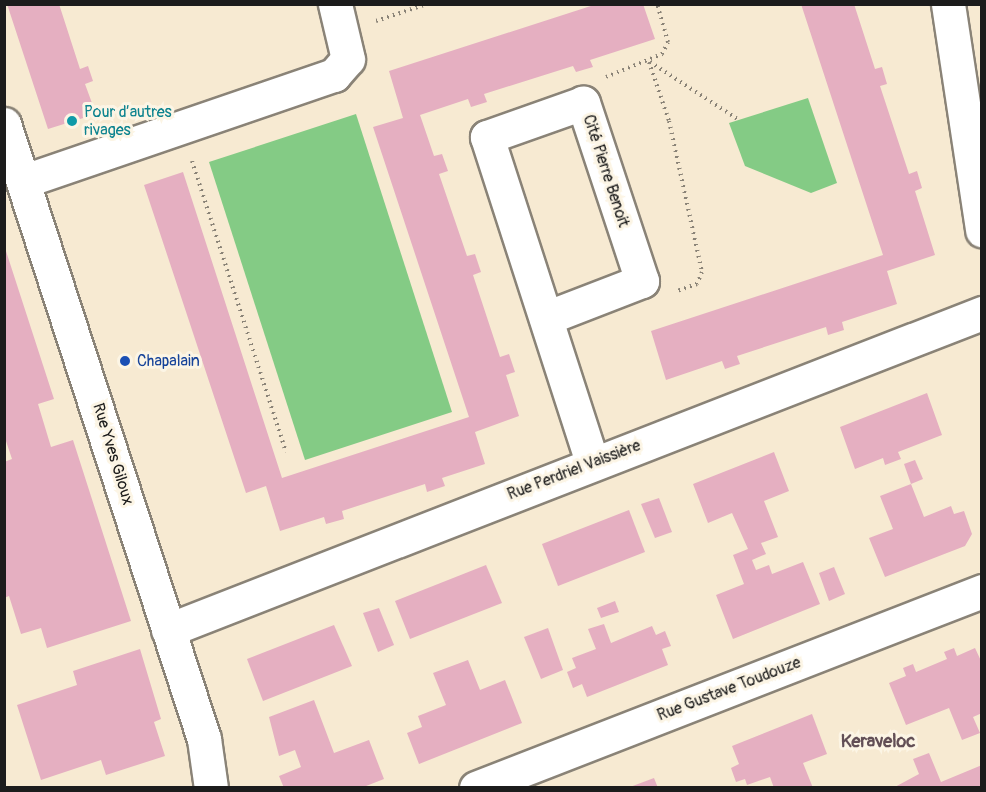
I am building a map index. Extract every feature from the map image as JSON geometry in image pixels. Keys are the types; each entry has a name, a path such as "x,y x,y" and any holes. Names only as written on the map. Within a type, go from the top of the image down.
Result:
{"street":[{"path":"948,4 981,230"},
{"path":"24,181 334,75 348,59 339,19"},
{"name":"Cité Pierre Benoit","path":"592,463 487,137 583,103 642,282"},
{"name":"Rue Yves Giloux","path":"4,124 204,740 211,788"},
{"path":"546,318 642,282"},
{"name":"Rue Perdriel Vaissière","path":"168,630 981,313"},
{"name":"Rue Gustave Toudouze","path":"476,788 981,591"}],"path":[{"path":"339,19 427,4"},
{"path":"583,103 593,82 650,62 668,42 657,4"},
{"path":"650,62 739,120"},
{"path":"642,282 660,296 697,284 702,272 669,121 650,62"},
{"path":"182,126 286,452"}],"green space":[{"path":"808,98 837,183 811,193 745,166 729,123"},
{"path":"356,114 452,412 305,460 209,162"}],"building":[{"path":"7,4 59,4 80,69 88,66 93,81 85,84 96,114 48,129"},
{"path":"597,4 643,4 655,39 590,60 593,67 576,72 573,66 484,94 487,102 471,107 468,99 420,115 434,156 442,154 448,171 439,174 467,256 475,254 481,272 473,275 500,357 509,354 515,372 506,375 519,416 475,432 485,464 442,478 445,486 427,492 425,484 342,511 344,519 326,524 324,517 280,531 266,486 246,493 144,185 183,172 282,478 469,417 373,127 403,118 389,71"},
{"path":"801,4 854,4 875,69 882,67 887,84 880,86 909,174 917,171 922,188 915,191 935,255 887,271 897,304 842,322 844,330 828,335 826,327 737,356 740,364 725,369 722,361 666,380 651,331 883,255"},
{"path":"5,248 54,399 38,404 51,447 73,440 131,621 47,648 41,628 21,634 9,596 4,598 4,462 12,459 4,435"},
{"path":"927,393 942,435 898,452 901,459 885,465 883,458 855,469 840,427"},
{"path":"774,452 789,491 764,501 778,537 761,543 766,554 752,560 756,570 769,565 772,574 803,562 820,604 733,639 716,595 744,584 733,555 748,549 732,513 708,523 693,484"},
{"path":"915,460 923,479 911,484 904,464"},
{"path":"911,484 924,517 951,506 954,514 964,511 972,534 965,546 885,577 869,538 893,529 880,496"},
{"path":"659,498 672,532 655,538 641,504"},
{"path":"629,510 645,552 558,586 542,544"},
{"path":"486,565 502,603 410,639 395,601"},
{"path":"834,567 845,594 829,601 819,573"},
{"path":"615,601 619,612 601,618 597,608"},
{"path":"379,608 394,645 378,652 363,613"},
{"path":"604,624 611,643 652,626 656,635 665,631 671,646 662,649 668,665 587,697 582,684 573,688 567,672 576,668 572,658 596,649 588,629"},
{"path":"334,625 352,666 263,701 247,659"},
{"path":"548,628 563,670 541,679 524,637"},
{"path":"954,648 957,656 975,648 982,663 982,713 973,717 980,733 962,740 949,708 906,725 889,683 906,676 903,668 913,664 916,672 947,659 944,652"},
{"path":"140,649 161,719 154,722 165,756 106,775 101,760 41,780 17,705 77,685 73,671"},
{"path":"468,660 480,690 505,680 522,723 419,764 407,733 422,727 418,716 446,705 433,673"},
{"path":"314,700 334,753 369,740 384,779 361,788 284,788 279,776 301,767 295,750 279,756 269,717"},
{"path":"812,714 827,754 803,763 813,788 774,788 770,777 747,785 745,779 736,782 731,768 739,764 732,746"},
{"path":"929,753 941,782 982,765 982,788 893,788 919,774 913,759"},
{"path":"654,778 658,788 630,788 630,787"}],"place":[{"name":"Pour d’autres rivages","path":"72,121"},
{"name":"Chapalain","path":"125,361"}],"district":[{"name":"Keraveloc","path":"878,742"}]}
